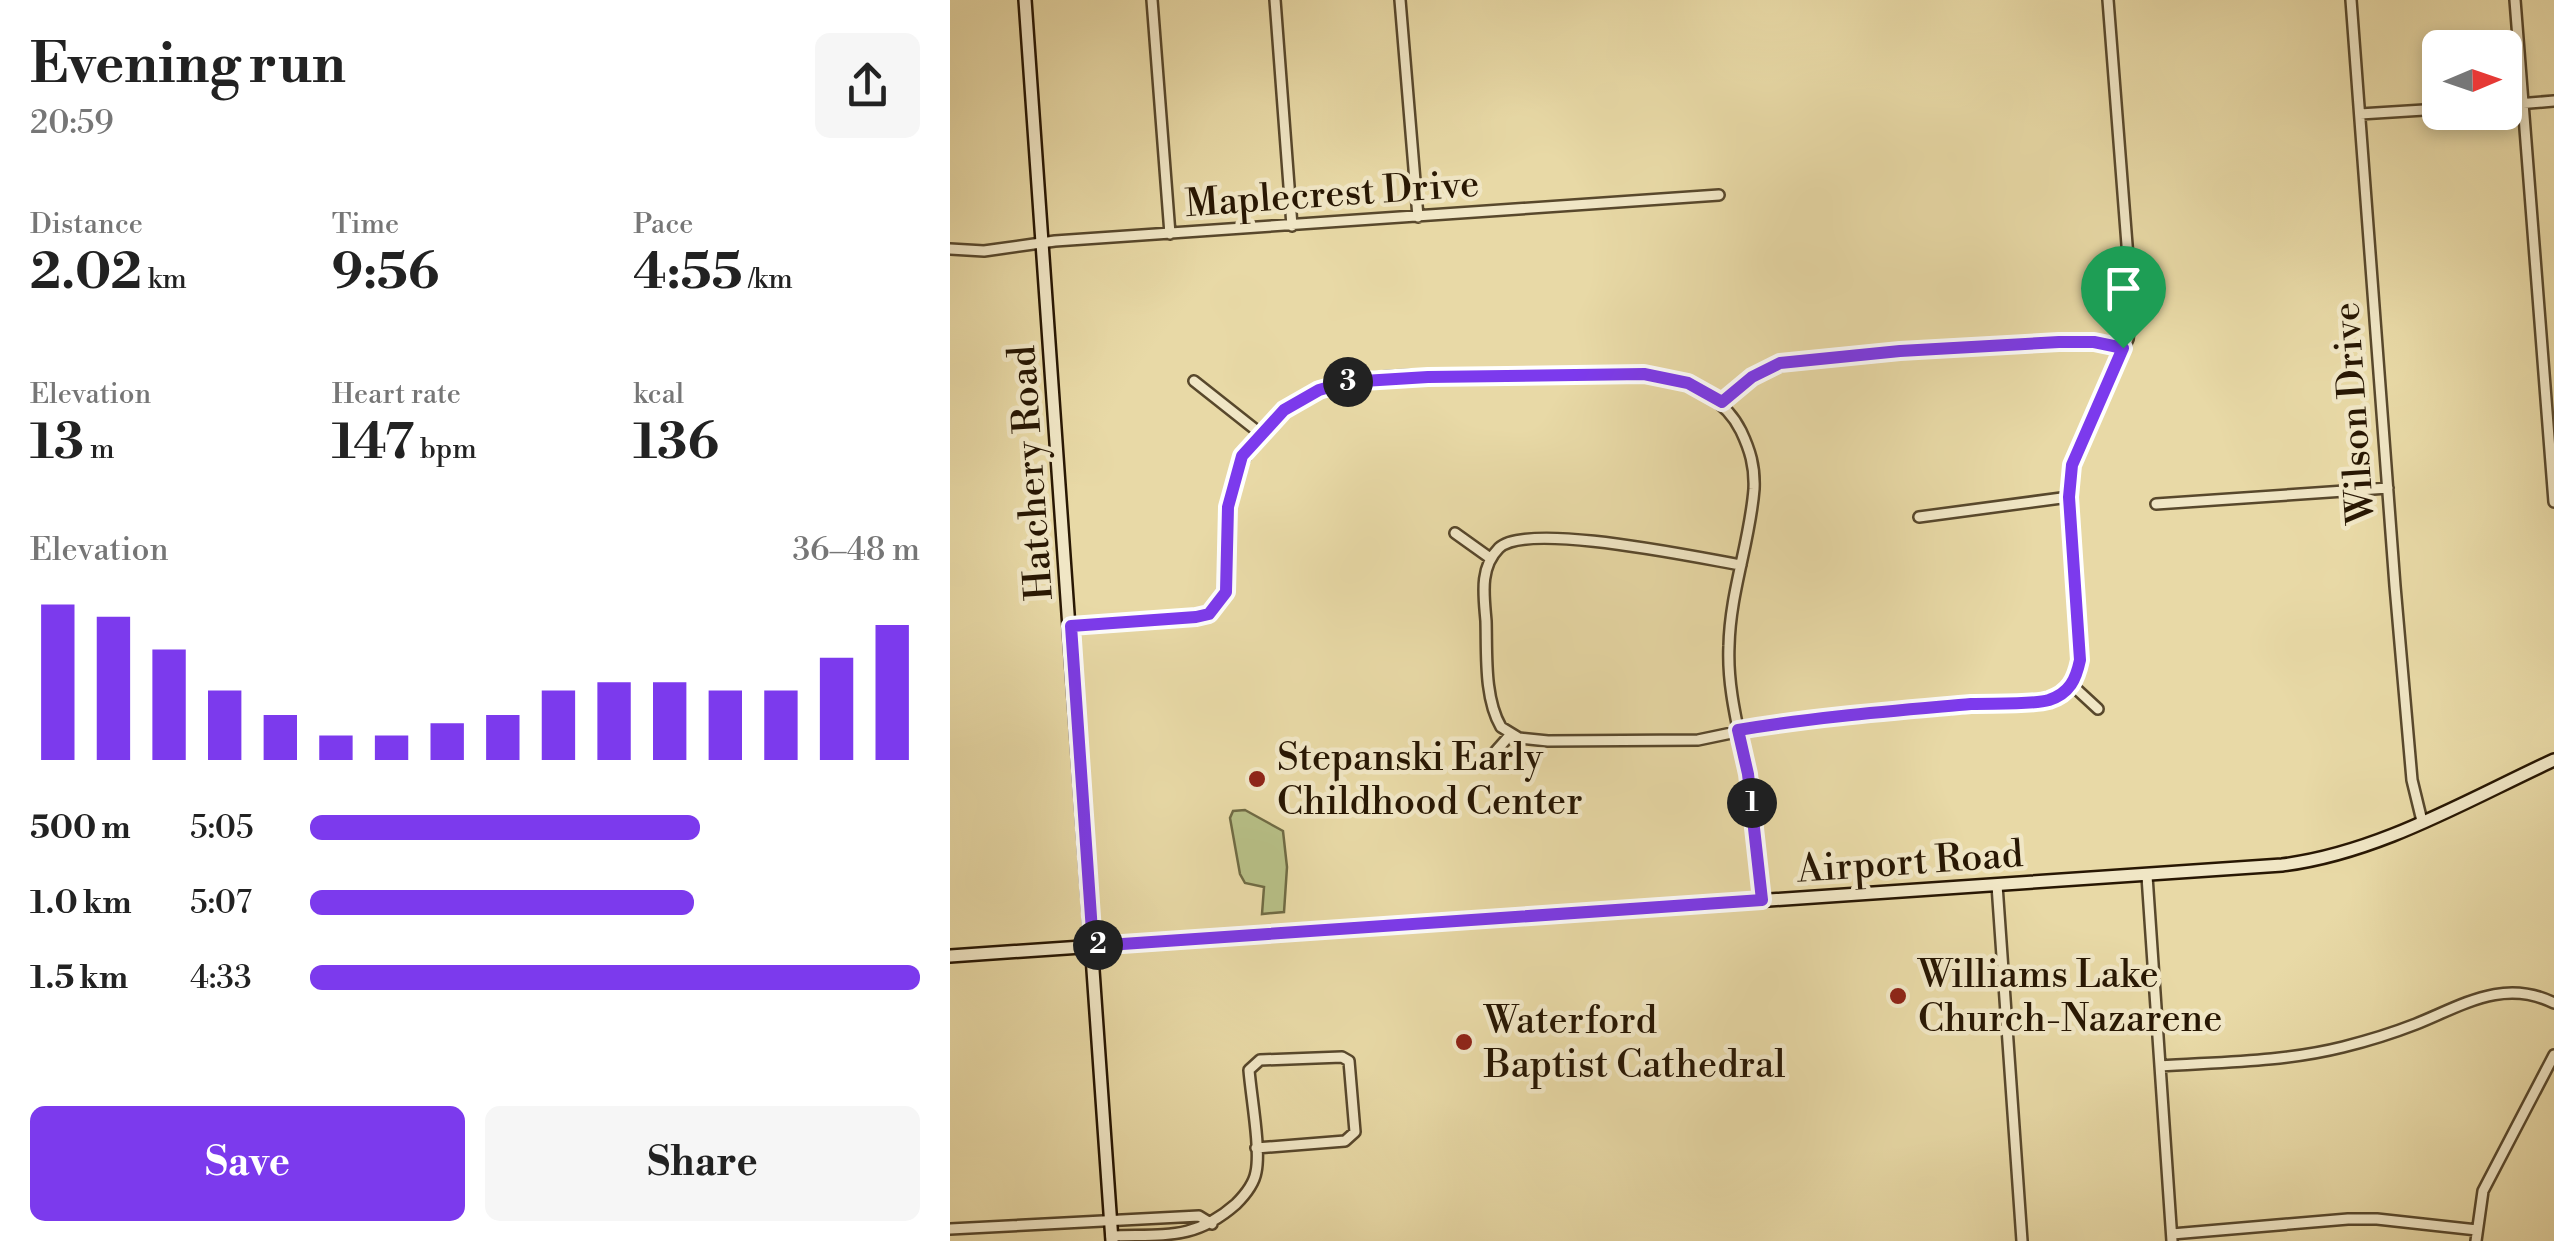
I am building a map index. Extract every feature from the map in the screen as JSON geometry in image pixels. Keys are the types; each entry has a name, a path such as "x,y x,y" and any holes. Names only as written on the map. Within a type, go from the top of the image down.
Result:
{"street":[{"name":"Hatchery Road","path":"1026,0 1112,1238"},
{"path":"1152,0 1170,234"},
{"path":"1275,0 1292,226"},
{"path":"1400,0 1418,217"},
{"path":"1741,565 1615,543 1534,538 1502,545 1490,558 1484,586 1490,692 1501,727 1518,738 1548,741 1698,740 1784,722 2048,700 2072,685 2080,660 2069,497 2072,465 2123,348 2132,309 2108,0"},
{"name":"Wilson Drive","path":"2351,0 2412,780 2422,821"},
{"path":"2515,0 2554,502"},
{"path":"2523,104 2554,101"},
{"path":"2360,114 2422,110"},
{"name":"Maplecrest Drive","path":"950,249 984,251 1719,195"},
{"path":"1722,402 1752,377 1780,363 1807,359 2059,342 2094,342 2123,348"},
{"path":"1071,626 1196,617 1209,614 1219,605 1226,592 1225,540 1242,456 1284,410 1319,390 1380,379 1644,374 1688,383 1722,402 1735,418 1754,466 1750,520 1729,644 1729,680 1748,774 1762,900"},
{"path":"1194,380 1260,434"},
{"path":"2156,504 2388,488"},
{"path":"1918,517 2069,497"},
{"path":"1455,534 1490,558"},
{"path":"2072,685 2098,709"},
{"path":"1488,760 1512,734"},
{"name":"Airport Road","path":"950,956 2147,876 2316,860 2360,848 2554,760"},
{"path":"2147,876 2172,1237 2348,1219 2377,1219 2477,1236 2483,1191 2493,1167 2554,1055"},
{"path":"1997,885 2022,1241"},
{"path":"2160,1066 2283,1058 2343,1047 2415,1024 2481,995 2523,993 2554,1003"},
{"path":"1112,1238 1198,1230 1212,1224 1241,1200 1258,1168 1256,1148 1249,1070 1260,1060 1342,1057 1349,1061 1355,1132 1346,1141 1256,1148"},
{"path":"950,1229 1199,1216 1212,1224"}],"green space":[{"path":"1245,810 1283,831 1287,867 1284,912 1262,914 1264,887 1245,883 1240,874 1230,818 1233,811"}],"place":[{"name":"Stepanski Early Childhood Center","path":"1257,779"},
{"name":"Williams Lake Church-Nazarene","path":"1898,996"},
{"name":"Waterford Baptist Cathedral","path":"1464,1042"}],"route":[{"path":"2059,342 2094,342 2123,348 2072,465 2069,497 2080,660 2076,679 2070,688 2048,700 1903,710 1738,730 1748,774 1762,900 1093,946 1071,626 1196,617 1209,614 1219,605 1226,592 1228,507 1242,456 1272,420 1302,398 1347,382 1380,379 1644,374 1688,383 1722,402 1752,377 1780,363 1807,359 2059,342"}]}
